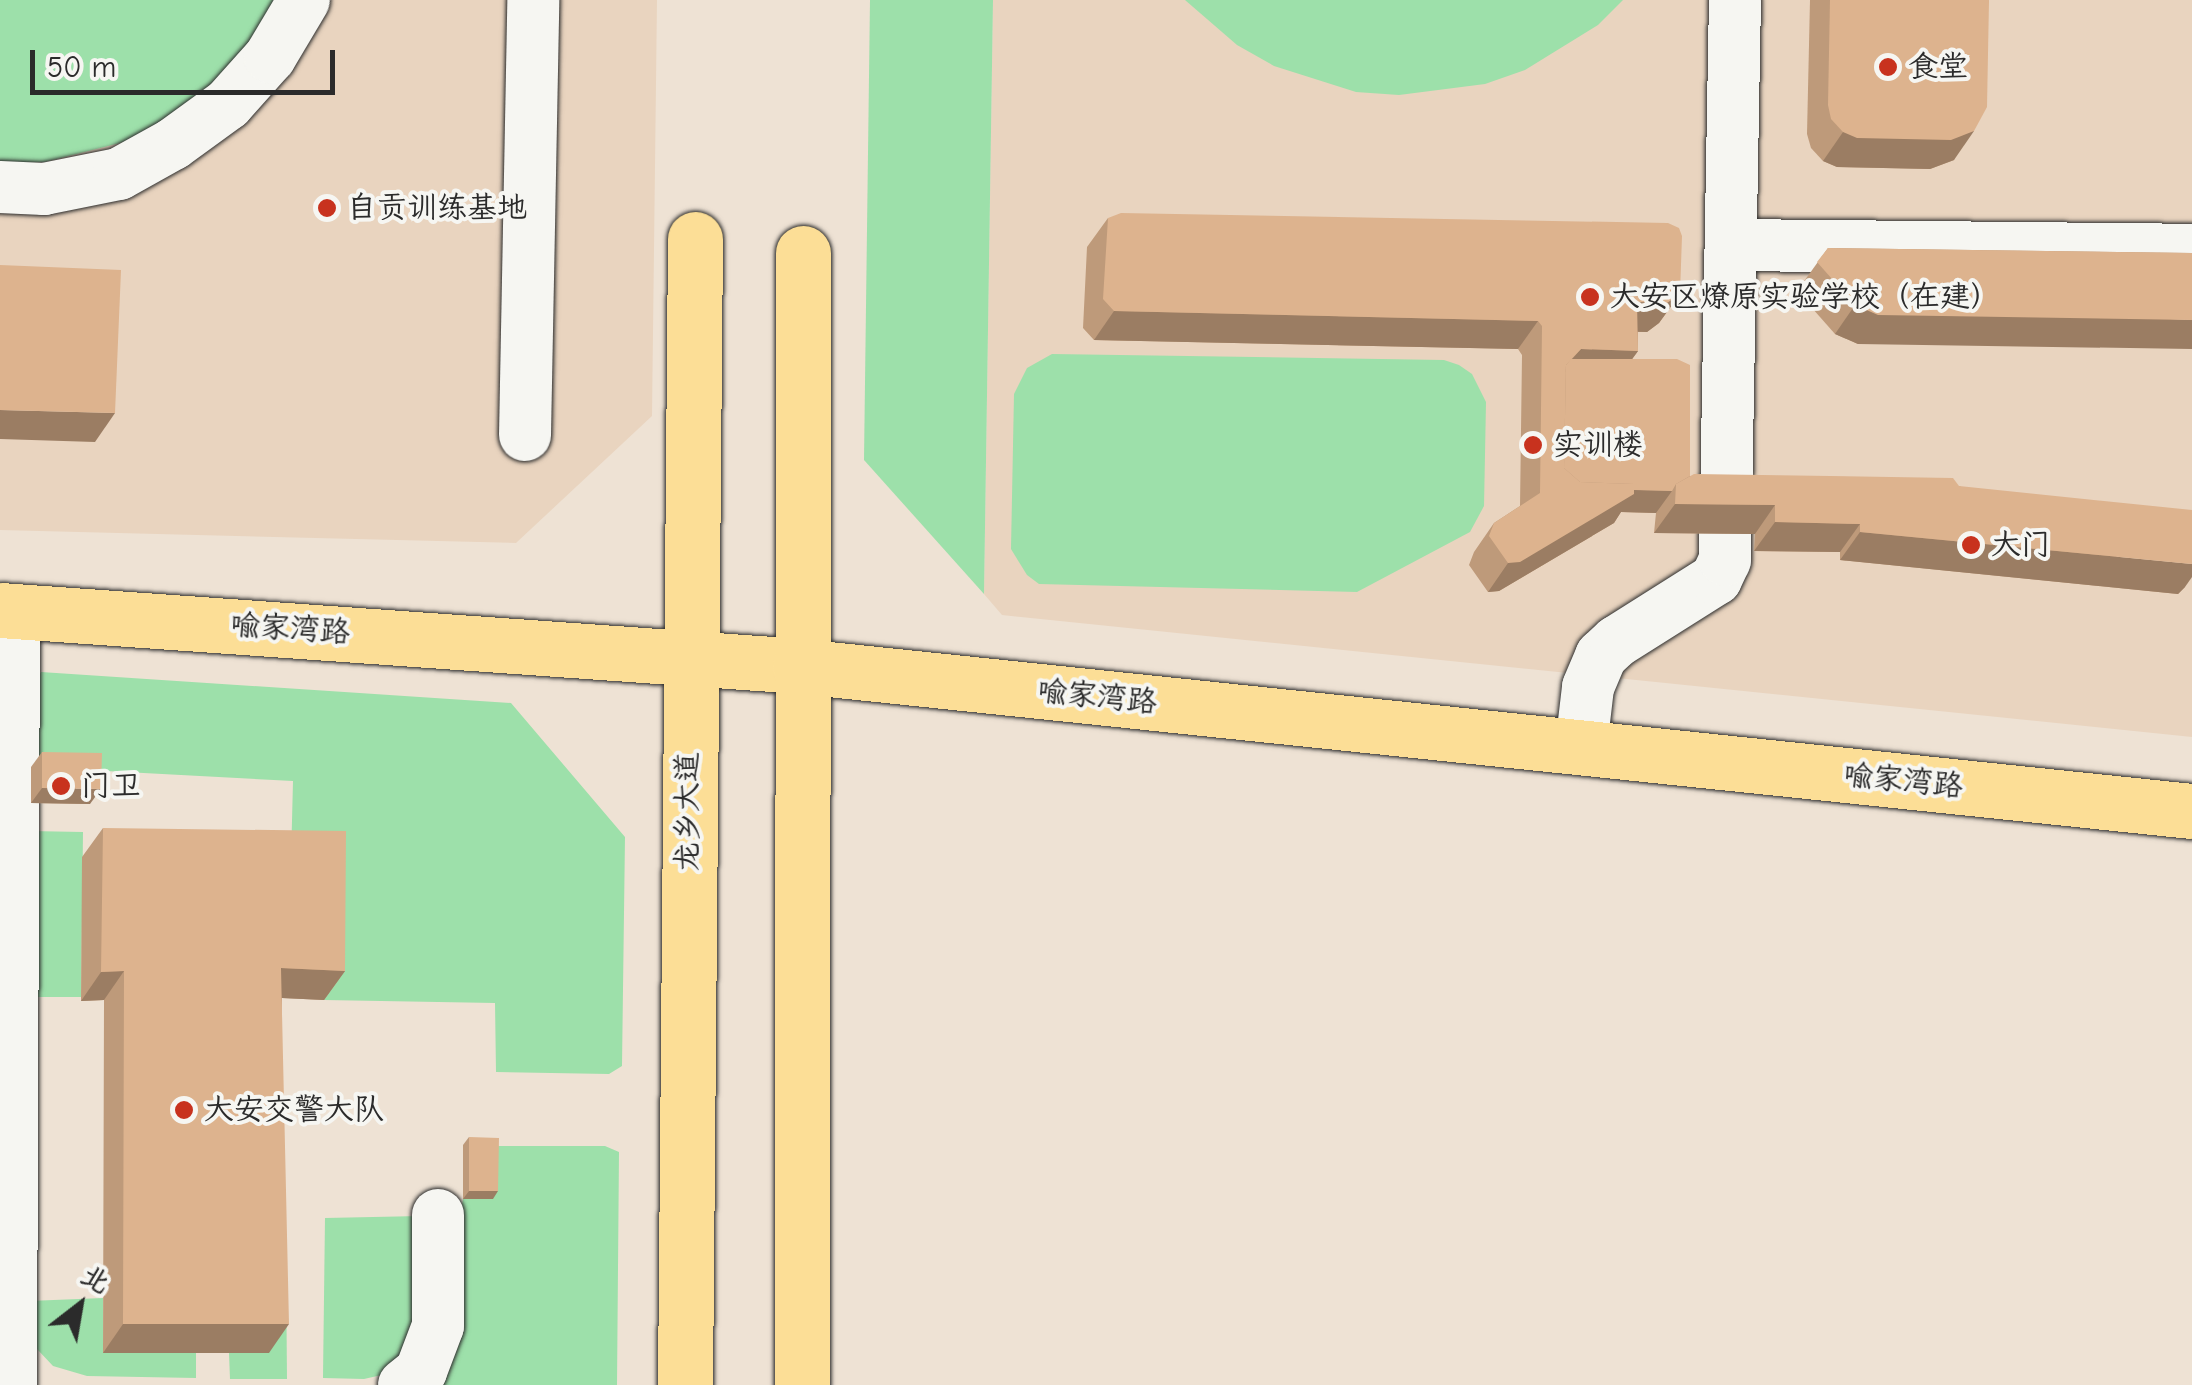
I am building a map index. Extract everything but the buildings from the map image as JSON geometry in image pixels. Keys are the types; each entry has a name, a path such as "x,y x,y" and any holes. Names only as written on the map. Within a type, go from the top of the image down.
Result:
{"main road":[{"name":"龙乡大道","path":"685,1385 695,239"},
{"path":"802,1385 803,253"},
{"name":"喻家湾路","path":"7,610 800,666 2192,811"}],"lane":[{"path":"0,187 44,189 119,174 172,144 228,104 270,57 304,0"},
{"path":"525,435 533,0"},
{"path":"1581,747 1588,687 1601,656 1616,642 1716,579 1725,560 1734,0"},
{"path":"1732,245 2192,250"},
{"path":"7,610 11,1385"},
{"path":"404,1385 420,1371 438,1326 438,1215"}],"shaded area":[{"name":"自贡训练基地","path":"0,0 657,0 652,416 516,543 0,530"},
{"name":"大安区燎原实验学校（在建）","path":"993,0 2192,0 2192,737 1002,615 984,594"}],"green space":[{"path":"0,0 281,0 260,35 202,98 128,141 45,162 0,164"},
{"path":"870,0 993,0 984,594 864,460"},
{"path":"1185,0 1623,0 1598,25 1525,70 1485,84 1399,95 1356,92 1274,66 1237,45"},
{"path":"1052,354 1444,360 1459,365 1472,374 1486,402 1484,506 1470,532 1357,592 1039,584 1027,575 1011,549 1014,394 1027,368"},
{"path":"41,672 511,703 625,837 622,1066 609,1074 496,1072 495,1003 324,1000 326,861 291,860 293,781 31,767 31,691"},
{"path":"29,831 83,832 81,997 29,997"},
{"path":"494,1146 605,1146 619,1152 617,1385 430,1385 463,1199 493,1199"},
{"path":"421,1216 419,1334 386,1374 364,1379 323,1378 325,1218"},
{"path":"286,1264 287,1379 230,1379 229,1353"},
{"path":"103,1298 103,1352 196,1353 196,1378 87,1376 53,1366 37,1349 29,1301"}],"place":[{"name":"食堂","path":"1888,67"},
{"name":"自贡训练基地","path":"327,208"},
{"name":"大安区燎原实验学校（在建）","path":"1590,297"},
{"name":"实训楼","path":"1533,445"},
{"name":"大门","path":"1971,545"},
{"name":"门卫","path":"61,786"},
{"name":"大安交警大队","path":"184,1110"}]}
